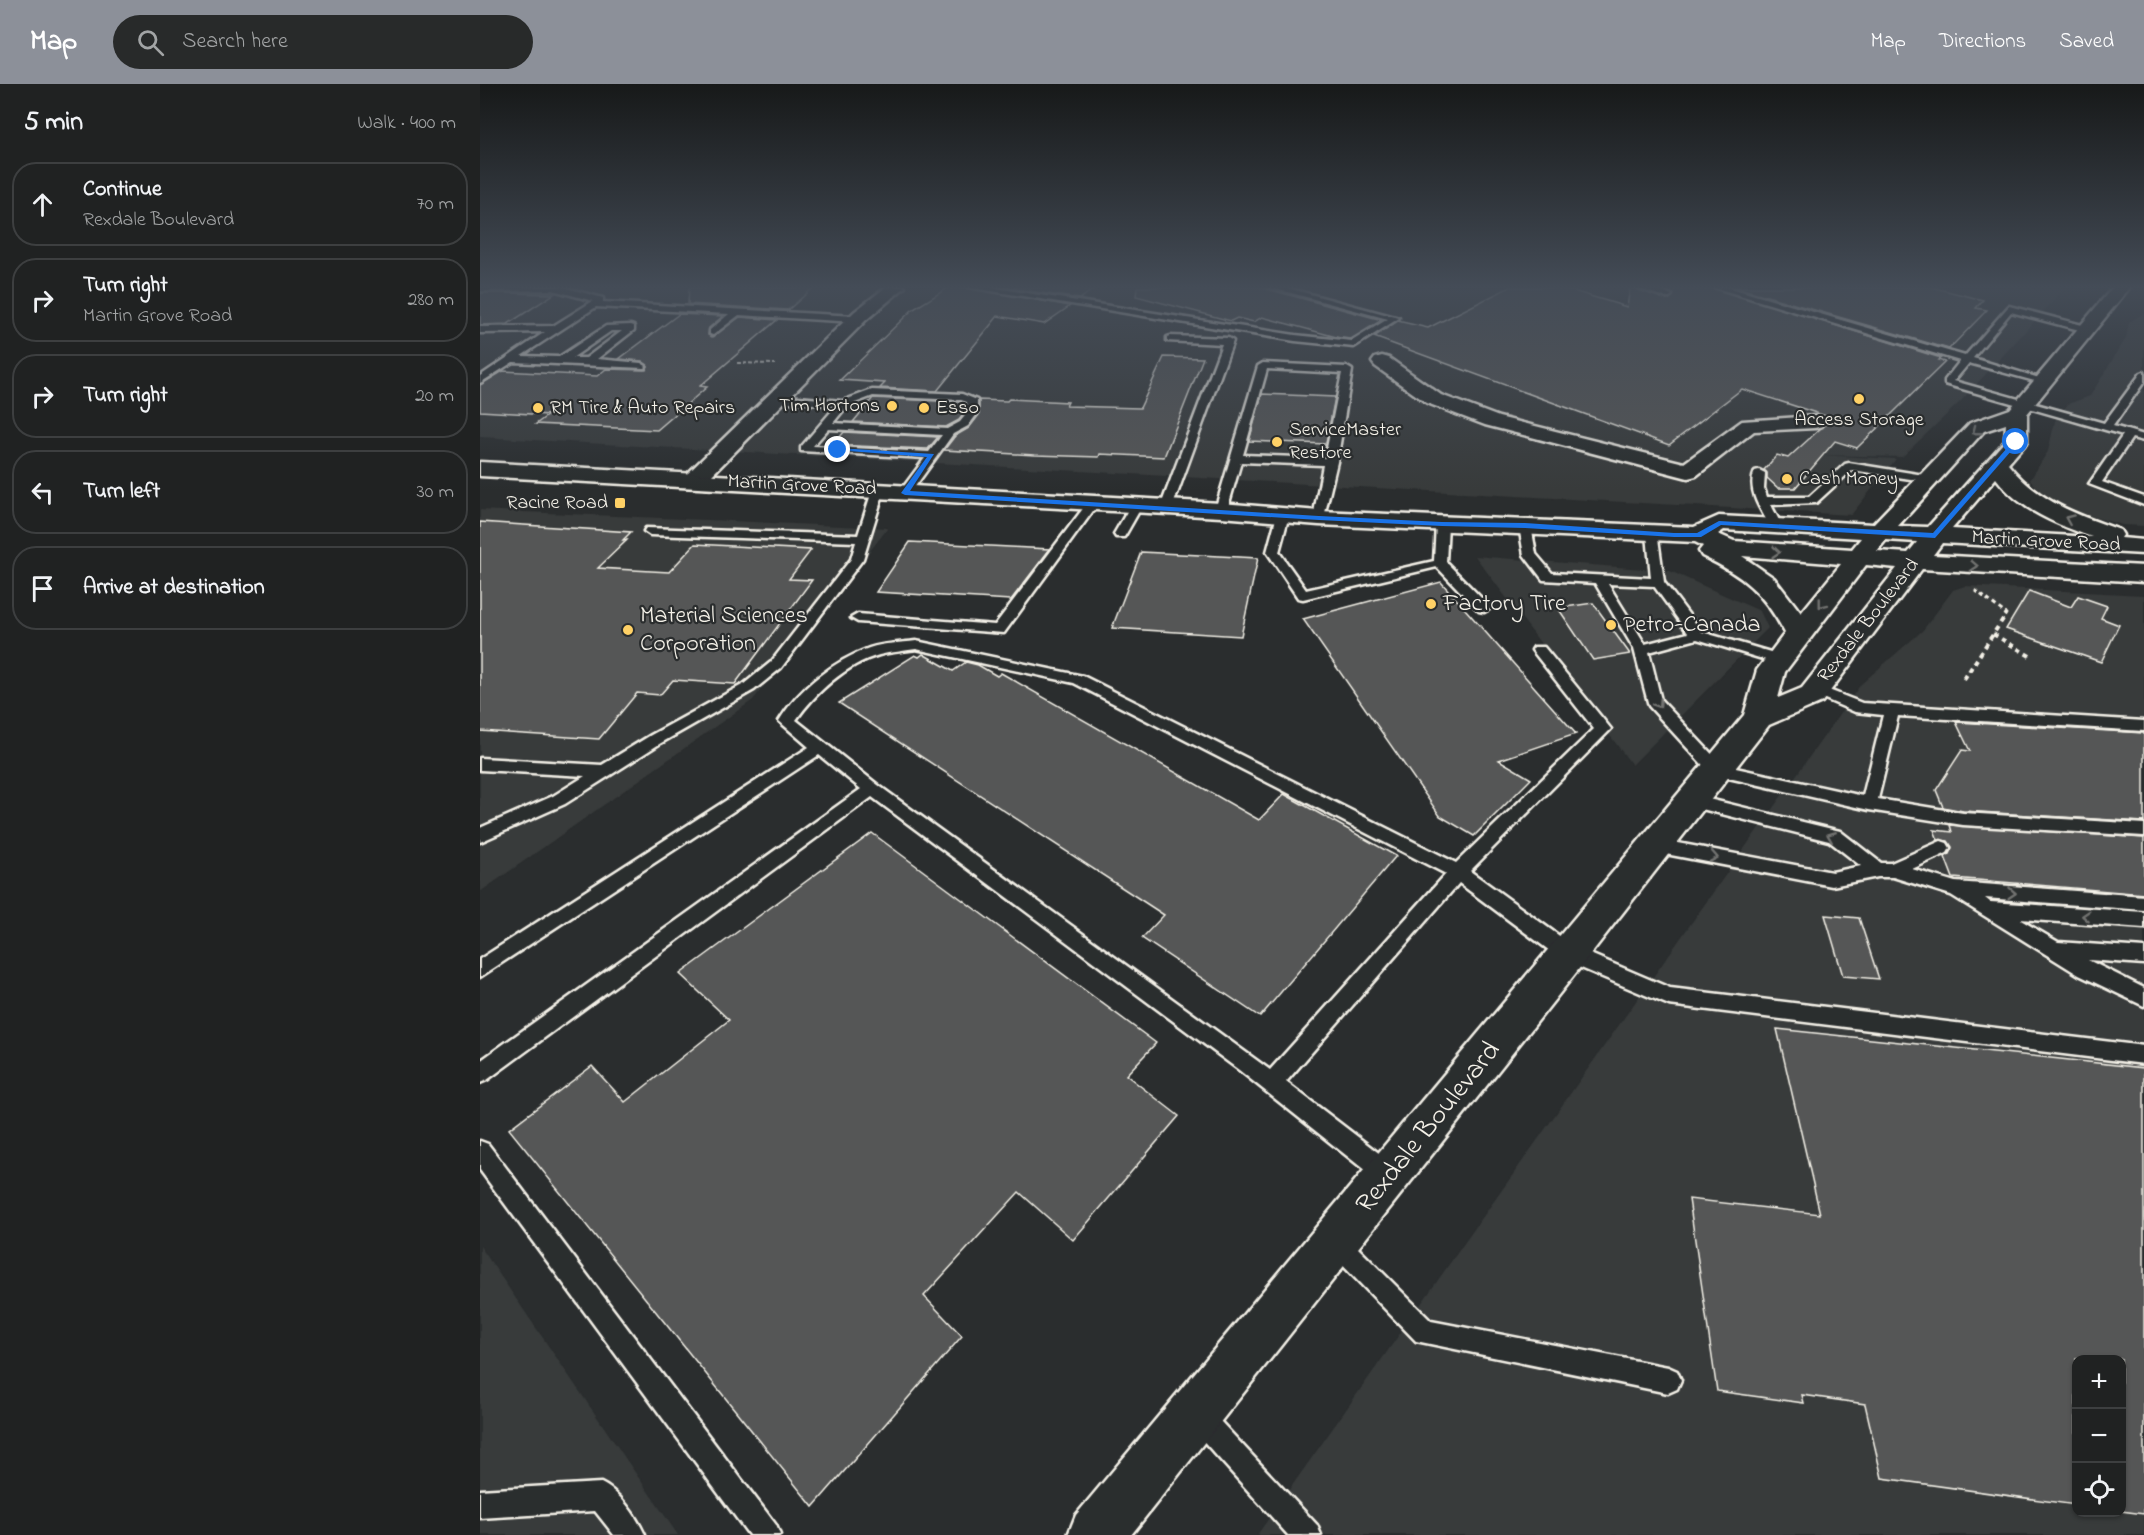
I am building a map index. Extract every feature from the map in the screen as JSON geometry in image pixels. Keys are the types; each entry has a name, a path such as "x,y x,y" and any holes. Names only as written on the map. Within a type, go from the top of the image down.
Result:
{"main road":[{"path":"694,480 821,355"},
{"name":"Rexdale Boulevard","path":"1096,1535 1336,1242 1758,718 1771,670 1879,532 1977,427 2021,409 2066,355"},
{"path":"1382,362 1434,399 1492,421 1688,471 1749,425 1815,422"},
{"name":"Rexdale Boulevard","path":"1758,718 1812,695 1935,535 2016,442 2021,409"},
{"path":"1997,464 2009,483 2034,504 2076,523 2144,547"},
{"name":"Martin Grove Road","path":"480,469 1221,510 1319,518 1525,526 1675,535 1730,548 1858,558 2144,574"},
{"name":"Martin Grove Road","path":"1675,535 1719,523 2144,547"},
{"path":"1675,535 1733,561 1765,581 1784,605 1799,634"}],"lane":[{"path":"480,380 517,355"},
{"path":"562,360 570,355"},
{"path":"588,361 596,355"},
{"path":"1166,508 1223,355"},
{"path":"1951,355 2043,382"},
{"path":"1970,355 1948,382 2021,409 2144,438"},
{"path":"511,359 588,361 641,366"},
{"path":"1221,510 1263,366 1347,370 1319,518"},
{"path":"2107,428 2144,375"},
{"path":"777,398 843,404 872,393 962,397 972,400 971,407 957,414 950,424 949,432 905,493"},
{"path":"843,404 806,448 867,449 932,455"},
{"path":"825,426 881,432 949,432"},
{"path":"2129,434 2095,484 2144,501"},
{"path":"1236,458 1331,462"},
{"path":"1763,501 1812,501 1849,466 1929,479"},
{"path":"1759,473 1756,484 1776,526"},
{"path":"480,835 559,800 656,739 749,687 776,665 857,559 878,491"},
{"path":"858,618 999,630 1092,504"},
{"path":"1120,534 1136,506"},
{"path":"1283,515 1273,552 1303,595 1440,563"},
{"path":"1442,524 1440,563 1484,608"},
{"path":"1525,526 1530,555 1548,577 1658,582"},
{"path":"650,531 863,539"},
{"path":"1658,582 1675,535"},
{"path":"1598,578 1641,649 1654,702 1705,785 1834,836 1886,870 1955,889 2144,903"},
{"path":"1658,582 1696,635"},
{"path":"1641,649 1696,635 1779,659"},
{"path":"1389,1176 1272,1083 872,789 788,721 801,702 842,666 875,651 916,645 1078,679 1458,872 1569,954 1669,996 2144,1055"},
{"path":"1272,1083 1458,872 1604,729 1539,650"},
{"path":"1816,690 1860,708 2144,726"},
{"path":"1869,804 1892,709"},
{"path":"480,969 820,747"},
{"path":"480,764 604,771"},
{"path":"1705,785 1869,804 1964,819 2144,830"},
{"path":"480,1073 872,789"},
{"path":"1656,846 1832,879 1886,870 1941,848"},
{"path":"1955,889 2086,969 2144,997"},
{"path":"1987,909 2144,920"},
{"path":"2054,950 2144,956"},
{"path":"480,1152 766,1535"},
{"path":"1336,1242 1425,1332 1668,1380"},
{"path":"1196,1413 1307,1535"},
{"path":"480,1504 601,1497 632,1535"}],"path":[{"path":"1964,679 2006,614 1971,587"},
{"path":"1993,634 2030,656"}],"shaded area":[{"path":"480,355 2004,355 1961,401 1902,457 1817,455 1896,459 1851,515 480,437"},
{"path":"2116,355 2144,355 2144,526 2122,525 2075,512 2043,494 2030,480 2048,451 2055,421 2068,404 2090,396"},
{"path":"480,510 888,528 753,700 480,892"},
{"path":"1475,556 1670,571 1760,611 1768,628 1632,765"},
{"path":"1965,586 2144,595 2144,1535 1257,1535 1861,684 1923,630 1953,590"},
{"path":"480,1246 678,1535 480,1535"}],"building":[{"path":"625,355 737,355 700,386 707,387 657,430 536,424 548,415 480,411 480,385 503,371 597,376 606,369 646,370 648,366 642,361 619,359"},
{"path":"866,355 967,355 937,391 880,388 885,383 840,380"},
{"path":"1422,355 1930,355 1945,362 1857,448 1835,441 1795,488 1778,488 1767,478 1764,470 1777,455 1788,458 1832,418 1742,389 1669,445"},
{"path":"1164,357 1203,358 1164,457 1100,454 1099,457 1035,455 944,450 955,436 969,428 979,415 979,400 1007,401 1009,399 1068,402 1066,406 1140,408"},
{"path":"1262,394 1335,397 1326,444 1249,441"},
{"path":"873,398 961,402 965,404 966,411 959,420 946,427 853,422"},
{"path":"844,432 938,437 928,449 833,445"},
{"name":"Material Sciences Corporation","path":"480,522 631,532 623,540 627,540 598,568 669,572 695,544 811,550 789,579 812,580 735,684 673,680 660,695 637,693 599,739 480,731"},
{"path":"910,542 1050,549 1011,600 876,592"},
{"path":"1141,552 1258,558 1241,636 1112,628"},
{"path":"1441,582 1576,734 1499,760 1531,779 1474,836 1440,816 1303,619"},
{"path":"2029,591 2071,607 2078,596 2107,606 2101,618 2119,625 2101,662 2006,629"},
{"path":"1593,603 1630,654 1593,660 1558,608"},
{"path":"923,654 953,671 966,662 978,665 997,676 1001,673 1259,820 1284,794 1396,856 1260,1017 1142,938 1164,915 839,703 915,655 919,657"},
{"path":"1956,722 2144,733 2144,822 1963,811 1943,807 1936,790 1962,750 1970,751"},
{"path":"1950,825 2144,838 2144,894 1953,878 1945,857 1952,847 1948,841 1938,840 1934,830 1952,832"},
{"path":"872,833 1156,1043 1126,1075 1179,1116 1073,1240 1019,1192 924,1296 962,1336 813,1507 509,1129 592,1066 625,1102 729,1020 680,974"},
{"path":"1825,915 1859,918 1879,979 1843,976"},
{"path":"1777,1029 2144,1068 2144,1514 2126,1512 2126,1355 2072,1355 2072,1504 1882,1478 1865,1404 1802,1395 1804,1403 1717,1391 1689,1199 1820,1214"}],"place":[{"name":"Access Storage","path":"1859,399"},
{"name":"Tim Hortons","path":"892,406"},
{"name":"RM Tire & Auto Repairs","path":"538,408"},
{"name":"Esso","path":"924,408"},
{"name":"ServiceMaster Restore","path":"1277,442"},
{"name":"Cash Money","path":"1787,479"},
{"name":"Racine Road","path":"620,503"},
{"name":"Factory Tire","path":"1431,604"},
{"name":"Petro-Canada","path":"1611,625"},
{"name":"Material Sciences Corporation","path":"628,630"}],"route":[{"path":"838,450 932,455 905,493 1221,510 1319,518 1525,526 1674,535 1699,535 1719,523 1935,535 2016,442"}]}
